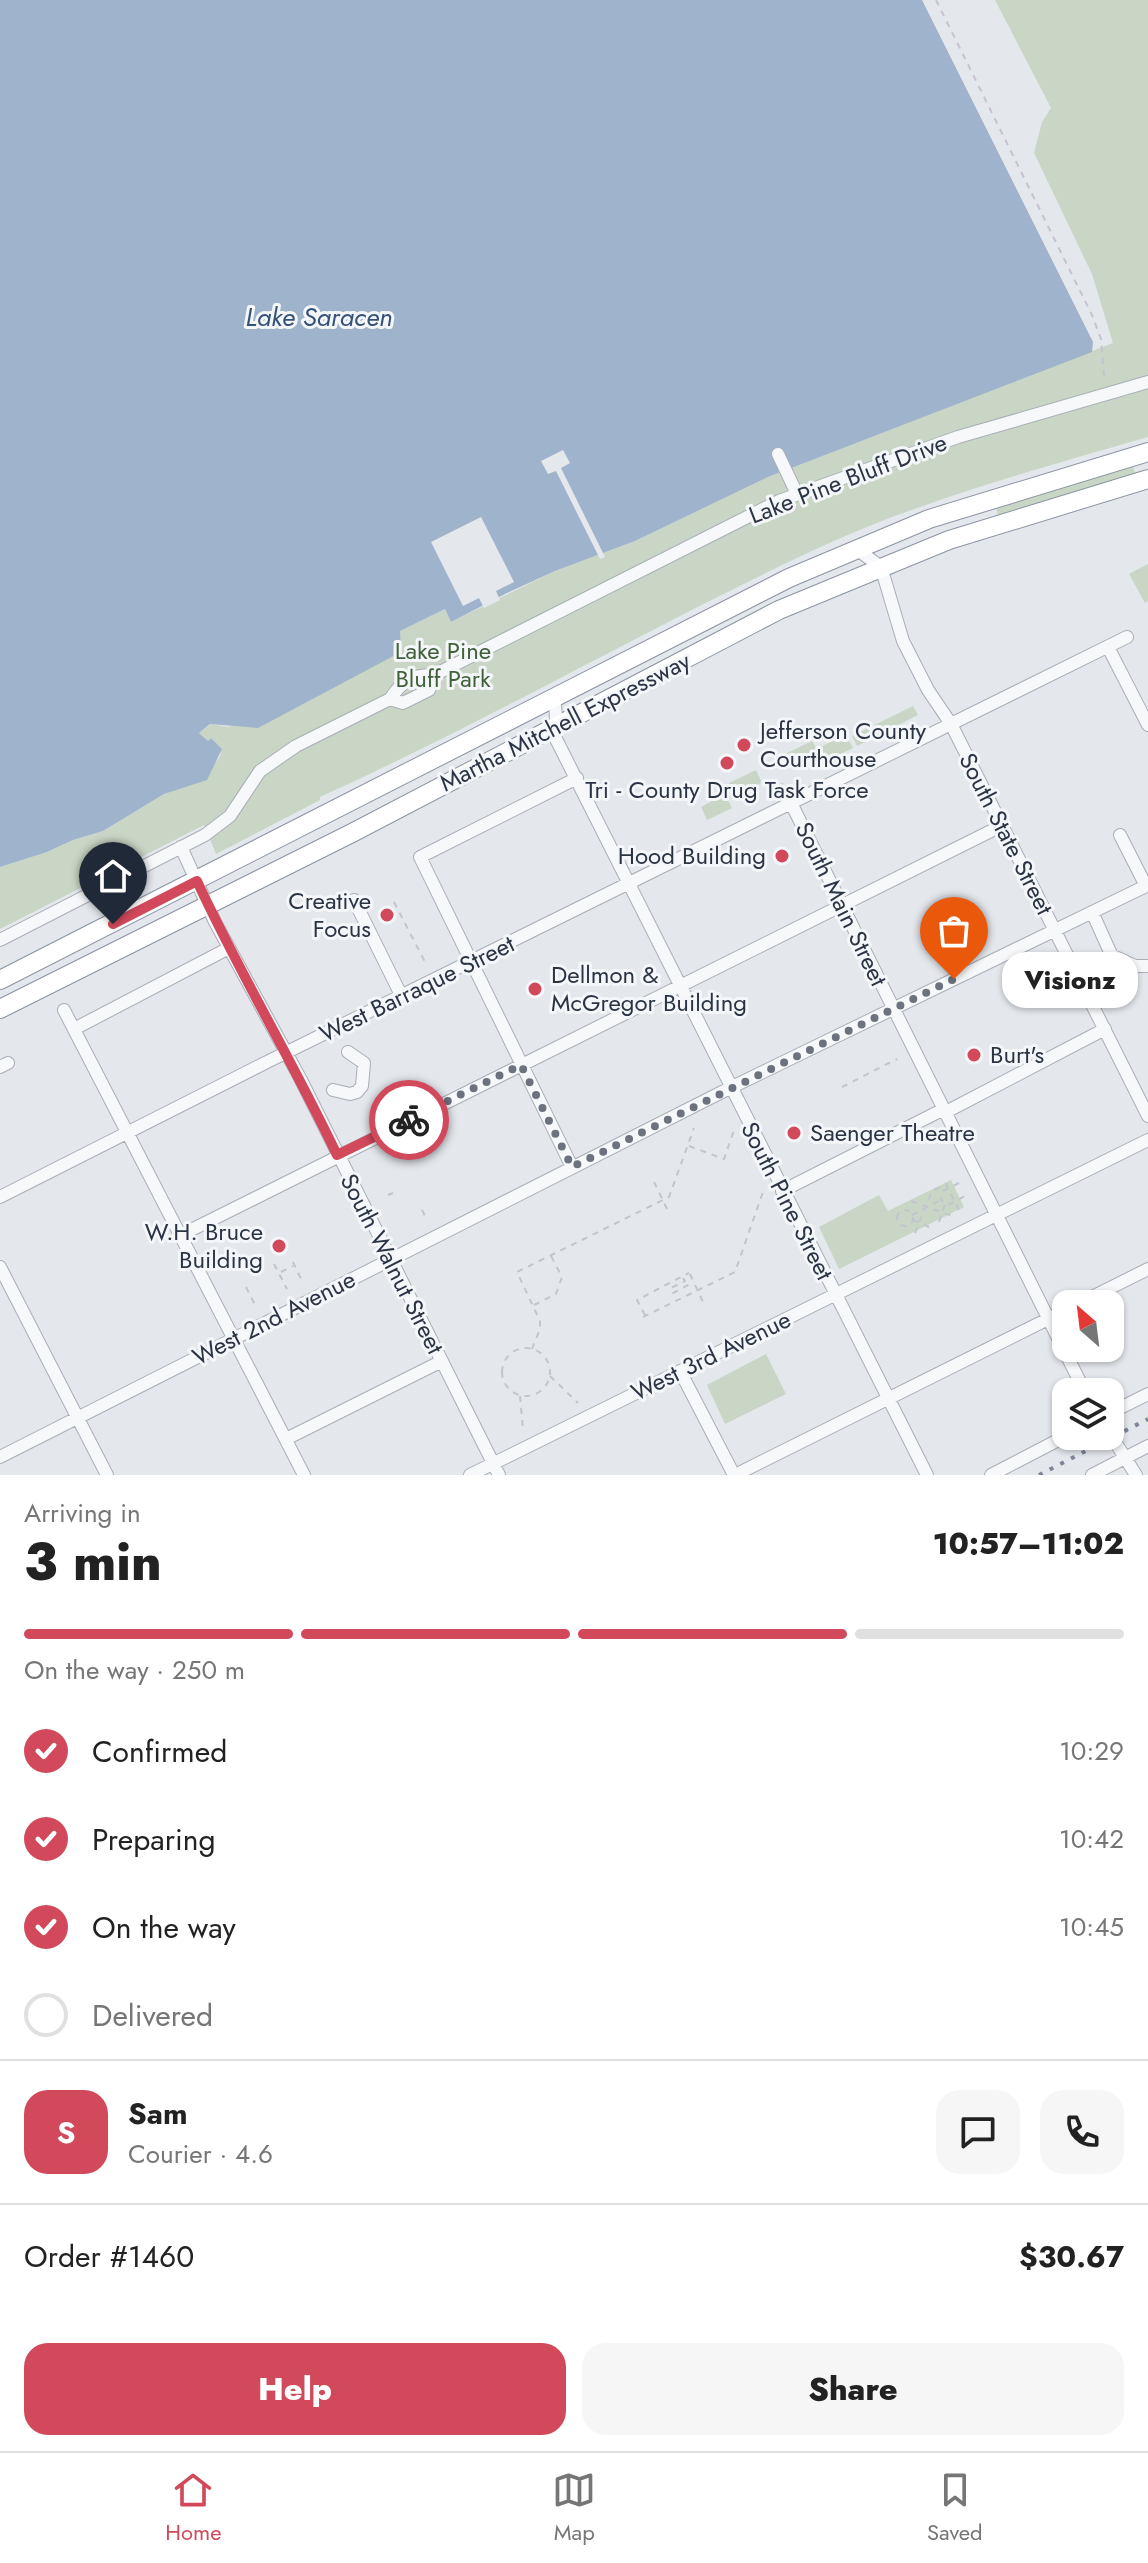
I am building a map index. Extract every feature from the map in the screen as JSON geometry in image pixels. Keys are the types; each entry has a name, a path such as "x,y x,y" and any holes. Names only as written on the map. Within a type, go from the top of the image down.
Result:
{"highway":[{"name":"Martha Mitchell Expressway","path":"0,980 747,597 855,548 981,501 1148,452"},
{"name":"Martha Mitchell Expressway","path":"0,1009 352,833 779,610 963,536 1148,479"}],"street":[{"name":"Lake Pine Bluff Drive","path":"0,940 205,835 230,816 260,771 296,746 390,699 398,686 419,674 434,675 779,501 958,437 1148,382"},
{"path":"778,454 797,494"},
{"path":"855,548 881,567"},
{"name":"South State Street","path":"881,567 903,641 928,690 951,724 1148,1116"},
{"name":"West Barraque Street","path":"0,1197 286,1052 1127,637"},
{"path":"1108,647 1148,725"},
{"name":"South Pine Street","path":"553,697 558,712 556,739 927,1475"},
{"path":"572,1167 420,857 577,778"},
{"name":"South Main Street","path":"791,803 1078,1378"},
{"path":"181,1235 1003,825"},
{"path":"1120,835 1147,885"},
{"name":"South Walnut Street","path":"181,847 229,948 286,1052 496,1469"},
{"name":"West 2nd Avenue","path":"0,1457 730,1088 1147,885"},
{"path":"354,900 401,995"},
{"path":"1076,973 1111,955 1111,948 1092,912"},
{"path":"74,1029 229,948"},
{"path":"1111,955 1135,966 1147,966"},
{"path":"64,1010 304,1475"},
{"path":"782,1191 1105,1029"},
{"path":"333,1090 350,1094 362,1086 364,1063 348,1052"},
{"name":"West 3rd Avenue","path":"470,1475 496,1469 680,1371 1148,1140"},
{"path":"0,1267 107,1475"},
{"path":"1106,1290 1148,1269"},
{"path":"680,1371 734,1475 1052,1317"},
{"path":"286,1439 442,1361"},
{"path":"1124,1406 1148,1394"},
{"path":"991,1475 1052,1443"},
{"path":"1092,1475 1148,1446"},
{"path":"1121,1450 1136,1475"}],"path":[{"path":"936,0 1092,315 1101,339 1104,376"},
{"path":"394,902 426,964"},
{"path":"842,1087 897,1059"},
{"path":"532,1349 540,1321 517,1272 669,1197 694,1128"},
{"path":"687,1145 724,1159 734,1130"},
{"path":"654,1182 668,1211"},
{"path":"940,1195 959,1183"},
{"path":"915,1233 931,1192 946,1184 960,1212"},
{"path":"703,1302 697,1290 694,1282 689,1273 637,1300 644,1317 697,1290 735,1272 764,1189"},
{"path":"931,1192 940,1195"},
{"path":"388,1195 393,1193"},
{"path":"940,1195 945,1204"},
{"path":"945,1204 965,1196"},
{"path":"911,1215 941,1200"},
{"path":"908,1212 911,1201 952,1216"},
{"path":"939,1222 945,1204"},
{"path":"422,1210 425,1216"},
{"path":"908,1212 912,1220"},
{"path":"908,1212 899,1214 898,1223 907,1226 912,1220"},
{"path":"912,1220 929,1227"},
{"path":"533,1305 556,1294 561,1284 562,1277 551,1255"},
{"path":"274,1264 287,1289"},
{"path":"279,1273 294,1264 302,1281"},
{"path":"683,1277 685,1281 671,1288 673,1293 694,1282"},
{"path":"246,1287 255,1305"},
{"path":"532,1349 547,1361 547,1383 536,1393 520,1395 507,1386 502,1371 504,1363 514,1351 532,1349"},
{"path":"549,1375 556,1378 578,1403"},
{"path":"520,1395 523,1430"}],"green space":[{"name":"Lake Pine Bluff Park","path":"995,0 1148,0 1148,437 979,487 854,532 320,797 320,800 216,854 210,839 213,837 204,825 0,929 0,867 103,831 164,794 184,787 217,761 221,754 211,738 208,741 199,733 211,724 229,727 445,609 451,622 555,571 635,541 768,477 1113,343 1092,274 1034,153 1042,122 1051,108"},
{"path":"1132,464 1136,475 998,515 995,504"},
{"path":"1148,564 1148,601 1145,603 1129,574"},
{"path":"913,706 918,715 857,746 852,736"},
{"path":"845,734 853,748 829,760 825,752 792,767 785,754 812,741 817,749"},
{"path":"756,770 760,784 728,800 732,808 707,820 701,807 732,790 729,783"},
{"path":"951,1180 964,1207 839,1269 819,1227 879,1195 888,1211"},
{"path":"766,1354 786,1394 725,1424 707,1385"}],"water":[{"name":"Lake Saracen","path":"0,0 922,0 1093,342 1092,352 768,477 635,541 555,571 451,622 445,609 400,631 401,652 258,728 210,724 199,733 208,741 211,738 222,749 207,780 164,794 103,831 0,867"}],"pier":[{"path":"563,450 570,463 561,468 605,557 600,559 556,471 548,474 541,461"},
{"path":"481,517 514,582 496,591 500,600 484,608 479,598 463,606 431,542"}],"railway":[{"path":"1039,1475 1148,1419"}],"way so far":[{"path":"409,1120 521,1065 572,1167 954,979"}],"place":[{"name":"Jefferson County Courthouse","path":"744,745"},
{"name":"Tri - County Drug Task Force","path":"727,763"},
{"name":"Hood Building","path":"782,856"},
{"name":"Creative Focus","path":"387,915"},
{"name":"Visionz","path":"954,979"},
{"name":"Dellmon & McGregor Building","path":"535,989"},
{"name":"Burt's","path":"974,1055"},
{"name":"Saenger Theatre","path":"794,1133"},
{"name":"W.H. Bruce Building","path":"279,1246"}],"route":[{"path":"113,924 197,881 215,922 300,1078 337,1155 409,1120"}]}
